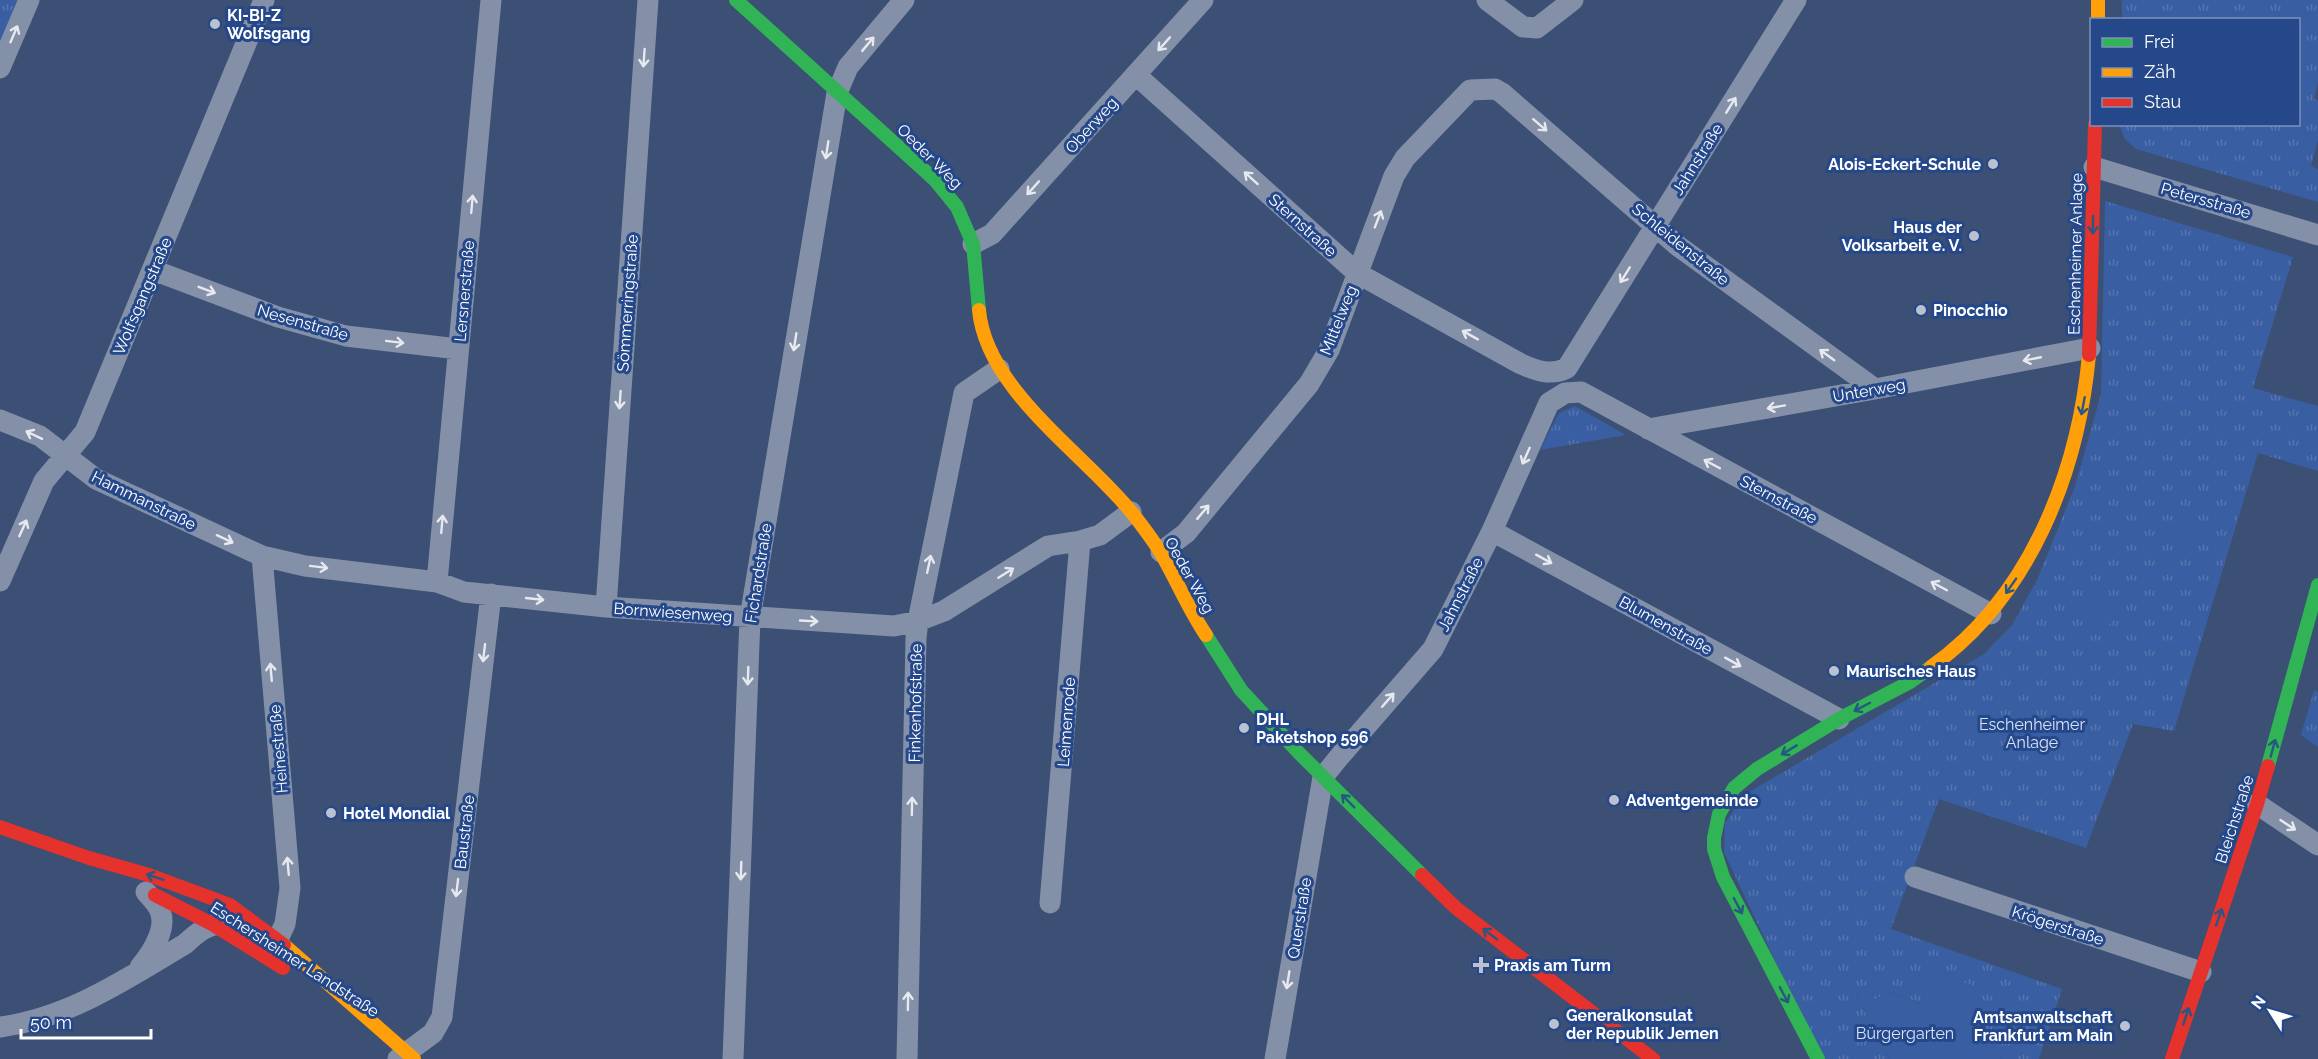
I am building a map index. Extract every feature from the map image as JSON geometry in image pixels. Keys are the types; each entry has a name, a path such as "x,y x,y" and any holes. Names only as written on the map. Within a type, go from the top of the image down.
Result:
{"main road":[{"name":"Oeder Weg","path":"736,0 935,180 957,207 973,244 980,325 988,349 999,369 1046,425 1131,512 1161,552 1203,632 1241,690 1323,777 1456,908 1653,1059"},
{"path":"2098,0 2098,18"},
{"name":"Eschenheimer Anlage","path":"1818,1059 1722,877 1714,849 1714,838 1722,807 1734,788 1743,779 1839,719 1918,676 1944,658 1991,614 2018,576 2059,491 2083,408 2090,348 2095,126"},
{"name":"Bleichstraße","path":"2172,1059 2258,804 2318,585"},
{"name":"Eschersheimer Landstraße","path":"0,827 89,858 149,875 230,905 278,939 406,1057"},
{"name":"Eschersheimer Landstraße","path":"89,858 144,890 212,924 292,974"},
{"name":"Eschersheimer Landstraße","path":"311,987 387,1038"}],"street":[{"path":"0,68 29,0"},
{"name":"Wolfsgangstraße","path":"0,581 44,481 85,432 264,0"},
{"name":"Lersnerstraße","path":"437,582 492,0"},
{"name":"Sömmerringstraße","path":"606,607 648,0"},
{"name":"Fichardstraße","path":"734,1059 750,618 837,93 848,68 904,0"},
{"name":"Oberweg","path":"973,244 992,234 1203,0"},
{"path":"1487,0 1523,27 1537,28 1573,0"},
{"name":"Jahnstraße","path":"1556,374 1567,368 1796,0"},
{"name":"Sternstraße","path":"1136,75 1357,273 1521,364 1537,371 1556,374"},
{"name":"Schleidenstraße","path":"1495,88 1678,246 1875,389"},
{"name":"Mittelweg","path":"1161,552 1186,533 1310,384 1329,350 1394,176 1405,158 1470,90 1495,88"},
{"name":"Petersstraße","path":"2094,167 2318,235"},
{"name":"Nesenstraße","path":"153,270 278,317 346,336 458,350"},
{"name":"Unterweg","path":"1648,429 2090,348"},
{"name":"Finkenhofstraße","path":"907,1059 915,650 918,621 964,393 999,369"},
{"name":"Sternstraße","path":"1565,393 1581,392 1991,614"},
{"name":"Jahnstraße","path":"1323,777 1433,649 1492,531 1549,403 1565,393"},
{"name":"Hammanstraße","path":"0,420 40,436 96,479 262,556"},
{"name":"Bornwiesenweg","path":"262,556 305,566 437,582 464,592 606,607 894,626 918,621 944,611 1048,546 1080,542 1100,535 1131,512"},
{"name":"Blumenstraße","path":"1492,531 1839,719"},
{"name":"Leimenrode","path":"1050,903 1080,542"},
{"name":"Heinestraße","path":"262,556 290,888 285,924 278,939"},
{"name":"Baustraße","path":"406,1057 433,1033 442,1017 491,594"},
{"name":"Querstraße","path":"1275,1059 1323,777"},
{"path":"2258,804 2318,844"},
{"name":"Krögerstraße","path":"1915,877 2201,972"},
{"path":"133,977 159,940 160,909 144,890"},
{"path":"0,1027 24,1024 84,1002 133,977 212,924 241,924 260,928"},
{"path":"185,944 221,942 255,949"}],"green space":[{"path":"0,0 21,0 0,51"},
{"path":"2122,0 2318,0 2318,82 2314,99 2318,100 2318,140 2311,166 2318,169 2318,202 2136,149 2125,139 2119,126 2300,126 2300,18 2122,18"},
{"name":"Eschenheimer Anlage","path":"2105,201 2293,257 2253,388 2318,406 2318,471 2258,453 2174,731 2133,724 2086,848 1939,799 1891,929 2062,989 2039,1059 2001,1059 1981,1026 1975,1023 1974,1018 1979,1003 1921,1003 1889,992 1872,1001 1856,994 1889,1059 1821,1059 1724,852 1725,823 1744,795 1984,654 2012,625 2037,580 2075,486 2101,394"},
{"path":"1575,406 1626,435 1540,450 1559,413"},
{"path":"2181,516 2214,527 2208,545 2174,535"},
{"path":"2095,597 2115,619 2101,631 2082,609"},
{"path":"2314,690 2318,692 2318,747 2301,735"},
{"name":"Bürgergarten","path":"1932,973 1972,985 1979,1003 1974,1018 1975,1023 1981,1026 2001,1059 1889,1059 1856,994 1865,989 1872,1001 1889,992 1921,1003"}],"traffic: fast":[{"path":"736,0 935,180 957,207 973,244 979,310"},
{"path":"2268,766 2318,585"},
{"path":"1206,635 1241,690 1299,753 1422,875"},
{"path":"1818,1059 1723,877 1714,849 1719,814 1734,788 1757,769 1839,719 1910,682 1931,667"}],"traffic: slow":[{"path":"2098,0 2098,18"},
{"path":"979,310 986,339 999,367 1018,394 1041,420 1133,514 1159,550 1206,635"},
{"path":"1931,667 1966,638 1996,605 2022,569 2043,529 2074,444 2089,355"},
{"path":"284,945 414,1059"}],"traffic: jam":[{"path":"2089,355 2095,126"},
{"path":"2172,1059 2268,766"},
{"path":"0,827 89,858 149,875 230,905 284,945"},
{"path":"1422,875 1456,908 1653,1059"},
{"path":"155,895 212,924 283,968"}],"place":[{"name":"KI-BI-Z Wolfsgang","path":"215,24"},
{"name":"Alois-Eckert-Schule","path":"1993,164"},
{"name":"Haus der Volksarbeit e. V.","path":"1974,236"},
{"name":"Pinocchio","path":"1921,310"},
{"name":"Maurisches Haus","path":"1834,671"},
{"name":"DHL Paketshop 596","path":"1244,728"},
{"name":"Adventgemeinde","path":"1614,800"},
{"name":"Hotel Mondial","path":"331,813"},
{"name":"Praxis am Turm","path":"1481,965"},
{"name":"Generalkonsulat der Republik Jemen","path":"1554,1024"},
{"name":"Amtsanwaltschaft Frankfurt am Main","path":"2125,1026"}]}
